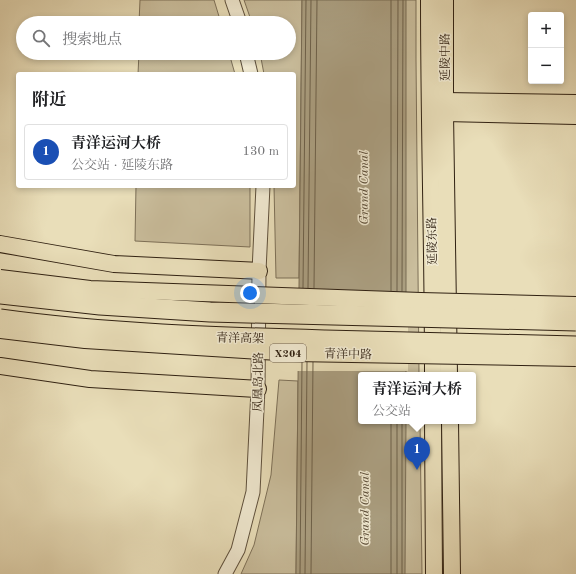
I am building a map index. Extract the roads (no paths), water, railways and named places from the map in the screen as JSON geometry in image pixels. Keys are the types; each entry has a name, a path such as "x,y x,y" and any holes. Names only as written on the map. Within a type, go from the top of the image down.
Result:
{"highway":[{"path":"0,294 100,305 210,312 576,321"},
{"name":"青洋高架","path":"0,319 49,326 212,337 576,346"}],"main road":[{"name":"延陵中路","path":"429,0 429,107"},
{"name":"延陵中路","path":"445,0 445,107"},
{"path":"429,107 576,103"},
{"name":"延陵东路","path":"429,107 433,263 433,372"},
{"path":"445,107 576,116"},
{"name":"延陵东路","path":"445,107 449,372"},
{"path":"0,244 114,264 259,271"},
{"path":"0,278 90,289 576,305"},
{"name":"青洋中路","path":"0,330 86,340 294,353 576,358"},
{"path":"0,366 90,379 258,389"},
{"path":"433,424 434,574"},
{"path":"450,424 452,574"}],"street":[{"path":"232,0 238,16"},
{"path":"248,60 251,72"},
{"name":"凤凰岛北路","path":"226,574 238,550 253,492 258,389 259,271 263,188"}],"water":[{"name":"Grand Canal","path":"302,0 406,0 406,372 358,372 358,424 406,424 405,574 296,574"}],"place":[{"name":"青洋运河大桥","path":"417,470"}]}
